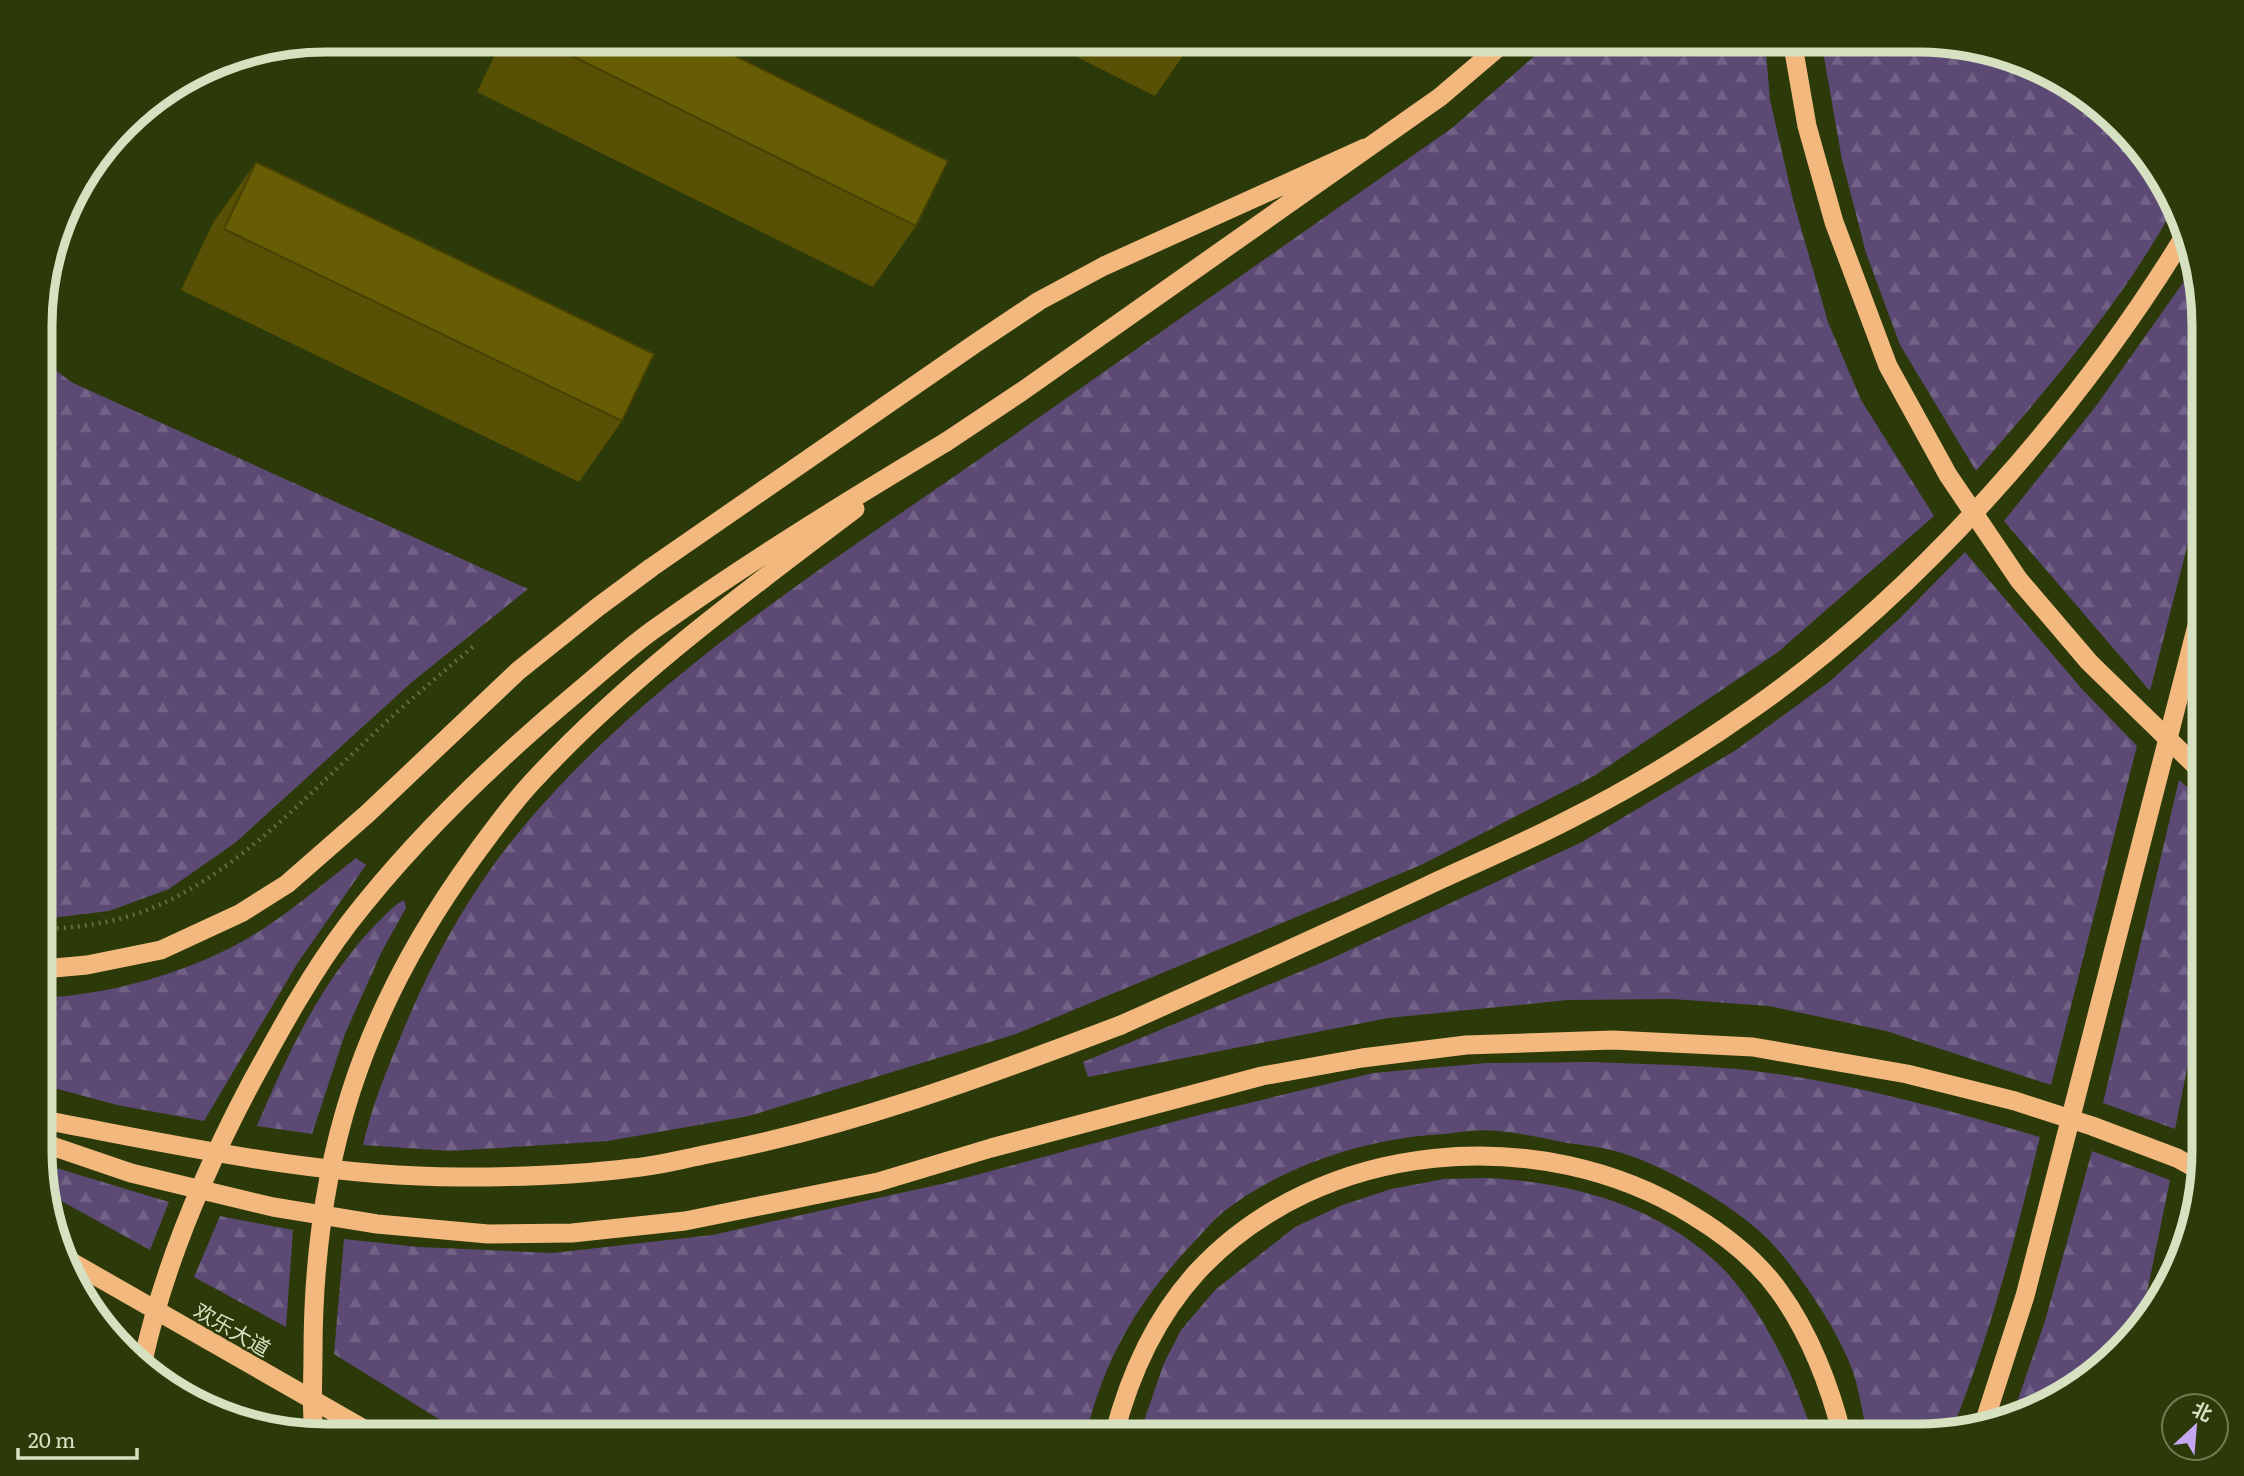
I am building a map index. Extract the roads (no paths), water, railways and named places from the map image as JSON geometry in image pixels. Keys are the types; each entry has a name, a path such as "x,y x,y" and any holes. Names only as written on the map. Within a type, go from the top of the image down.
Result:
{"highway":[{"path":"314,1423 316,1252 334,1148 349,1093 367,1042 428,922 500,820 534,780 626,691 769,574 946,442 1440,97 1493,52"},
{"path":"1794,52 1807,126 1834,222 1888,366 1948,475 2019,580 2080,652 2192,762"},
{"path":"52,968 87,965 161,950 240,913 287,884 367,814 517,671 652,566 888,402 1029,308 1104,266 1365,148"},
{"path":"52,1122 276,1162 374,1173 463,1178 535,1176 634,1168 761,1144 853,1118 976,1080 1121,1026 1571,819 1664,766 1756,706 1880,606 1922,566 1990,493 2063,410 2122,330 2179,245"},
{"path":"144,1354 149,1331 186,1222 232,1118 315,974 348,925 395,868 484,775 542,722 651,631 794,534 946,442"},
{"path":"1987,1414 2025,1296 2192,645"},
{"path":"52,1146 131,1173 286,1209 377,1224 488,1234 572,1233 685,1221 878,1182 991,1148 1262,1076 1362,1058 1466,1045 1614,1041 1753,1047 1907,1074 2015,1101 2092,1126 2191,1166"},
{"path":"1117,1424 1126,1390 1169,1306 1197,1272 1226,1245 1287,1203 1331,1182 1413,1161 1476,1156 1543,1160 1588,1168 1635,1184 1713,1227 1748,1256 1779,1290 1801,1327 1821,1370 1838,1424"},
{"name":"欢乐大道","path":"79,1266 355,1424"}]}
